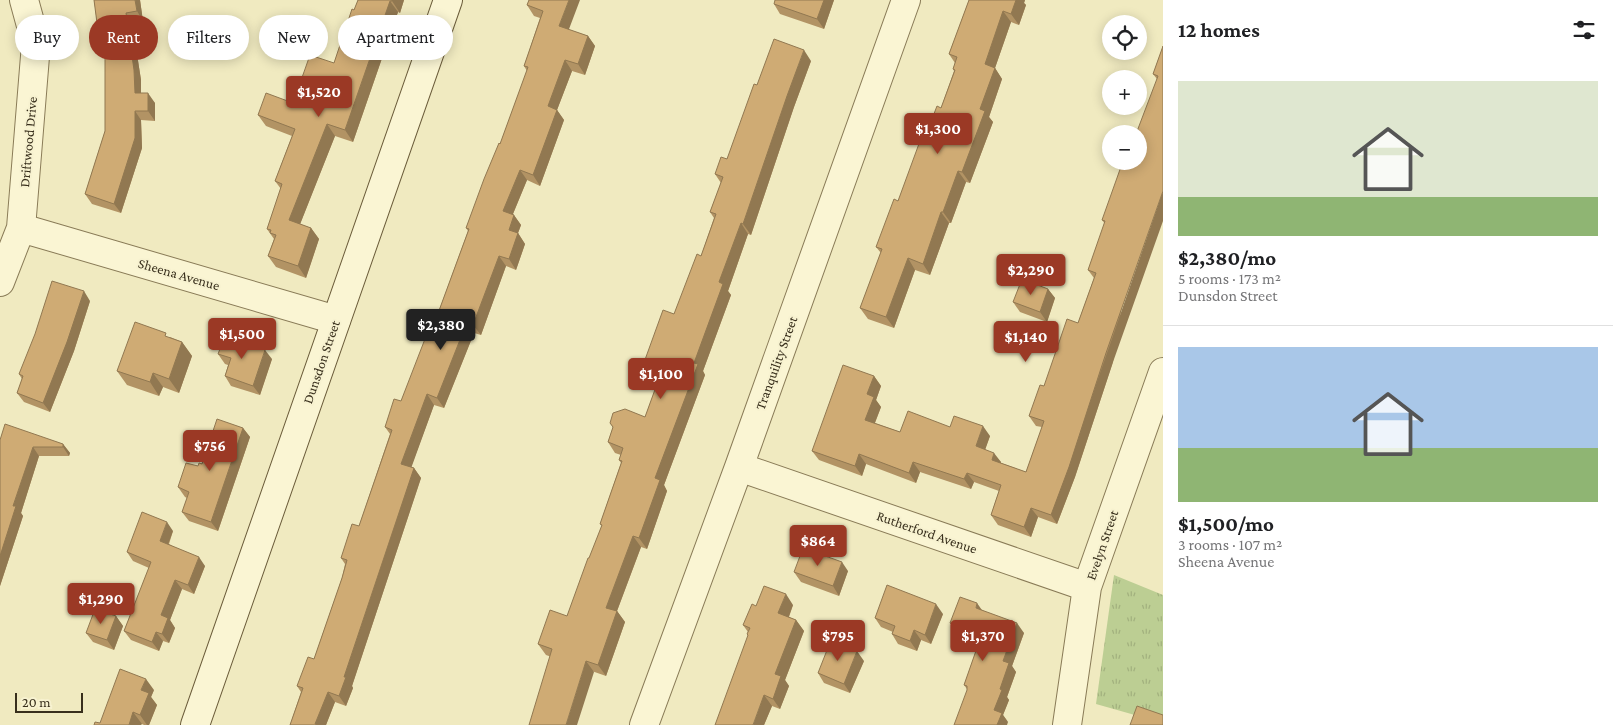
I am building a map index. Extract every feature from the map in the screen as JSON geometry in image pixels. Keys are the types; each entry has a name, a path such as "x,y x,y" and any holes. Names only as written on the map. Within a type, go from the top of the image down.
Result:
{"street":[{"name":"Driftwood Drive","path":"0,282 21,228 36,44 24,0"},
{"name":"Dunsdon Street","path":"195,725 448,0"},
{"name":"Tranquility Street","path":"644,725 906,0"},
{"name":"Sheena Avenue","path":"21,228 336,320"},
{"name":"Evelyn Street","path":"1067,725 1087,587 1163,372"},
{"name":"Rutherford Avenue","path":"739,466 1087,587"}],"green space":[{"path":"1114,575 1163,595 1163,723 1096,704"}],"building":[{"path":"94,0 135,0 137,11 126,13 126,15 96,15"},
{"path":"358,0 392,0 385,15 350,15 352,9 354,10"},
{"path":"529,0 569,0 559,26 588,36 578,64 565,60 548,106 557,110 533,175 520,170 503,211 514,215 509,230 518,233 509,259 499,256 473,325 467,322 437,398 427,394 401,464 414,468 339,696 328,692 315,724 319,725 290,725 303,688 297,686 308,657 314,659 342,578 347,560 341,558 352,524 359,526 392,430 385,427 394,399 401,401 430,326 433,327 469,229 466,228 484,179 500,144 528,67 524,66 543,11 527,5"},
{"path":"775,0 824,0 817,19 774,4"},
{"path":"969,0 1016,0 1011,14 1003,11 985,64 995,68 980,109 985,111 962,172 958,171 923,264 908,258 886,317 860,308 882,249 876,247 894,199 898,201 920,141 923,142 937,106 941,108 955,70 953,69 957,57 949,54"},
{"path":"774,39 804,50 743,224 741,223 719,282 723,284 694,363 698,364 655,478 660,480 639,538 633,536 606,608 617,611 598,665 586,661 566,725 529,725 552,649 538,644 550,610 567,616 602,525 600,524 622,461 619,460 623,448 608,442 613,427 610,423 613,413 625,409 645,417 657,384 653,382 654,377 650,376 651,371 642,368 663,310 674,314 697,254 701,256 716,214 710,212 723,177 715,174 721,157 727,159 754,84 757,85"},
{"path":"1163,46 1163,191 1051,515 1031,508 1024,527 991,515 1001,485 967,473 964,479 913,462 909,473 859,454 855,466 812,451 843,365 874,376 867,394 874,397 865,420 900,432 908,411 950,427 954,416 983,426 976,446 994,453 992,460 1026,472 1044,421 1029,416 1040,385 1044,386 1067,319 1078,323 1096,273 1088,270 1105,221 1102,220 1120,170 1147,170 1147,125 1139,125 1143,115 1147,115 1147,105 1158,76 1153,74"},
{"path":"338,51 338,60 369,60 345,130 327,124 289,220 311,228 298,266 268,256 276,235 270,233 271,230 267,229 282,184 275,181 295,129 258,115 266,93 293,103 308,60 325,60 334,63"},
{"path":"105,60 133,60 135,93 148,93 148,111 135,111 135,138 114,204 85,194 105,131"},
{"path":"1022,279 1048,289 1040,312 1013,302"},
{"path":"52,281 84,291 67,342 43,403 17,393 23,376 19,374 35,334"},
{"path":"135,322 166,333 165,336 182,342 169,379 153,373 150,382 117,371"},
{"path":"225,336 265,350 253,386 225,376 231,358 218,354"},
{"path":"217,419 243,428 211,522 182,512 189,492 178,487 186,463 198,466 199,463 202,464"},
{"path":"5,424 63,444 63,447 33,447 13,506 16,506 0,556 0,440"},
{"path":"142,512 167,522 160,541 199,557 188,585 175,580 161,615 168,618 162,634 156,632 152,642 124,631 151,562 127,552"},
{"path":"803,548 842,562 833,586 794,572"},
{"path":"887,585 936,604 925,635 914,630 910,641 892,634 895,626 875,618"},
{"path":"764,586 786,594 778,613 796,620 775,674 781,676 773,699 764,695 753,725 715,725 750,628 743,625 752,604 756,606"},
{"path":"960,597 977,603 976,608 1017,623 1003,661 1009,663 1000,689 1002,690 994,710 1002,713 997,725 954,725 967,690 967,686 964,685 978,645 960,639 964,628 950,623"},
{"path":"95,609 116,616 107,640 86,633"},
{"path":"831,640 857,651 844,684 818,673"},
{"path":"120,669 146,679 141,690 149,693 140,715 133,712 129,725 94,725 95,722 100,723"},
{"path":"1137,706 1163,715 1163,725 1130,725"}]}
